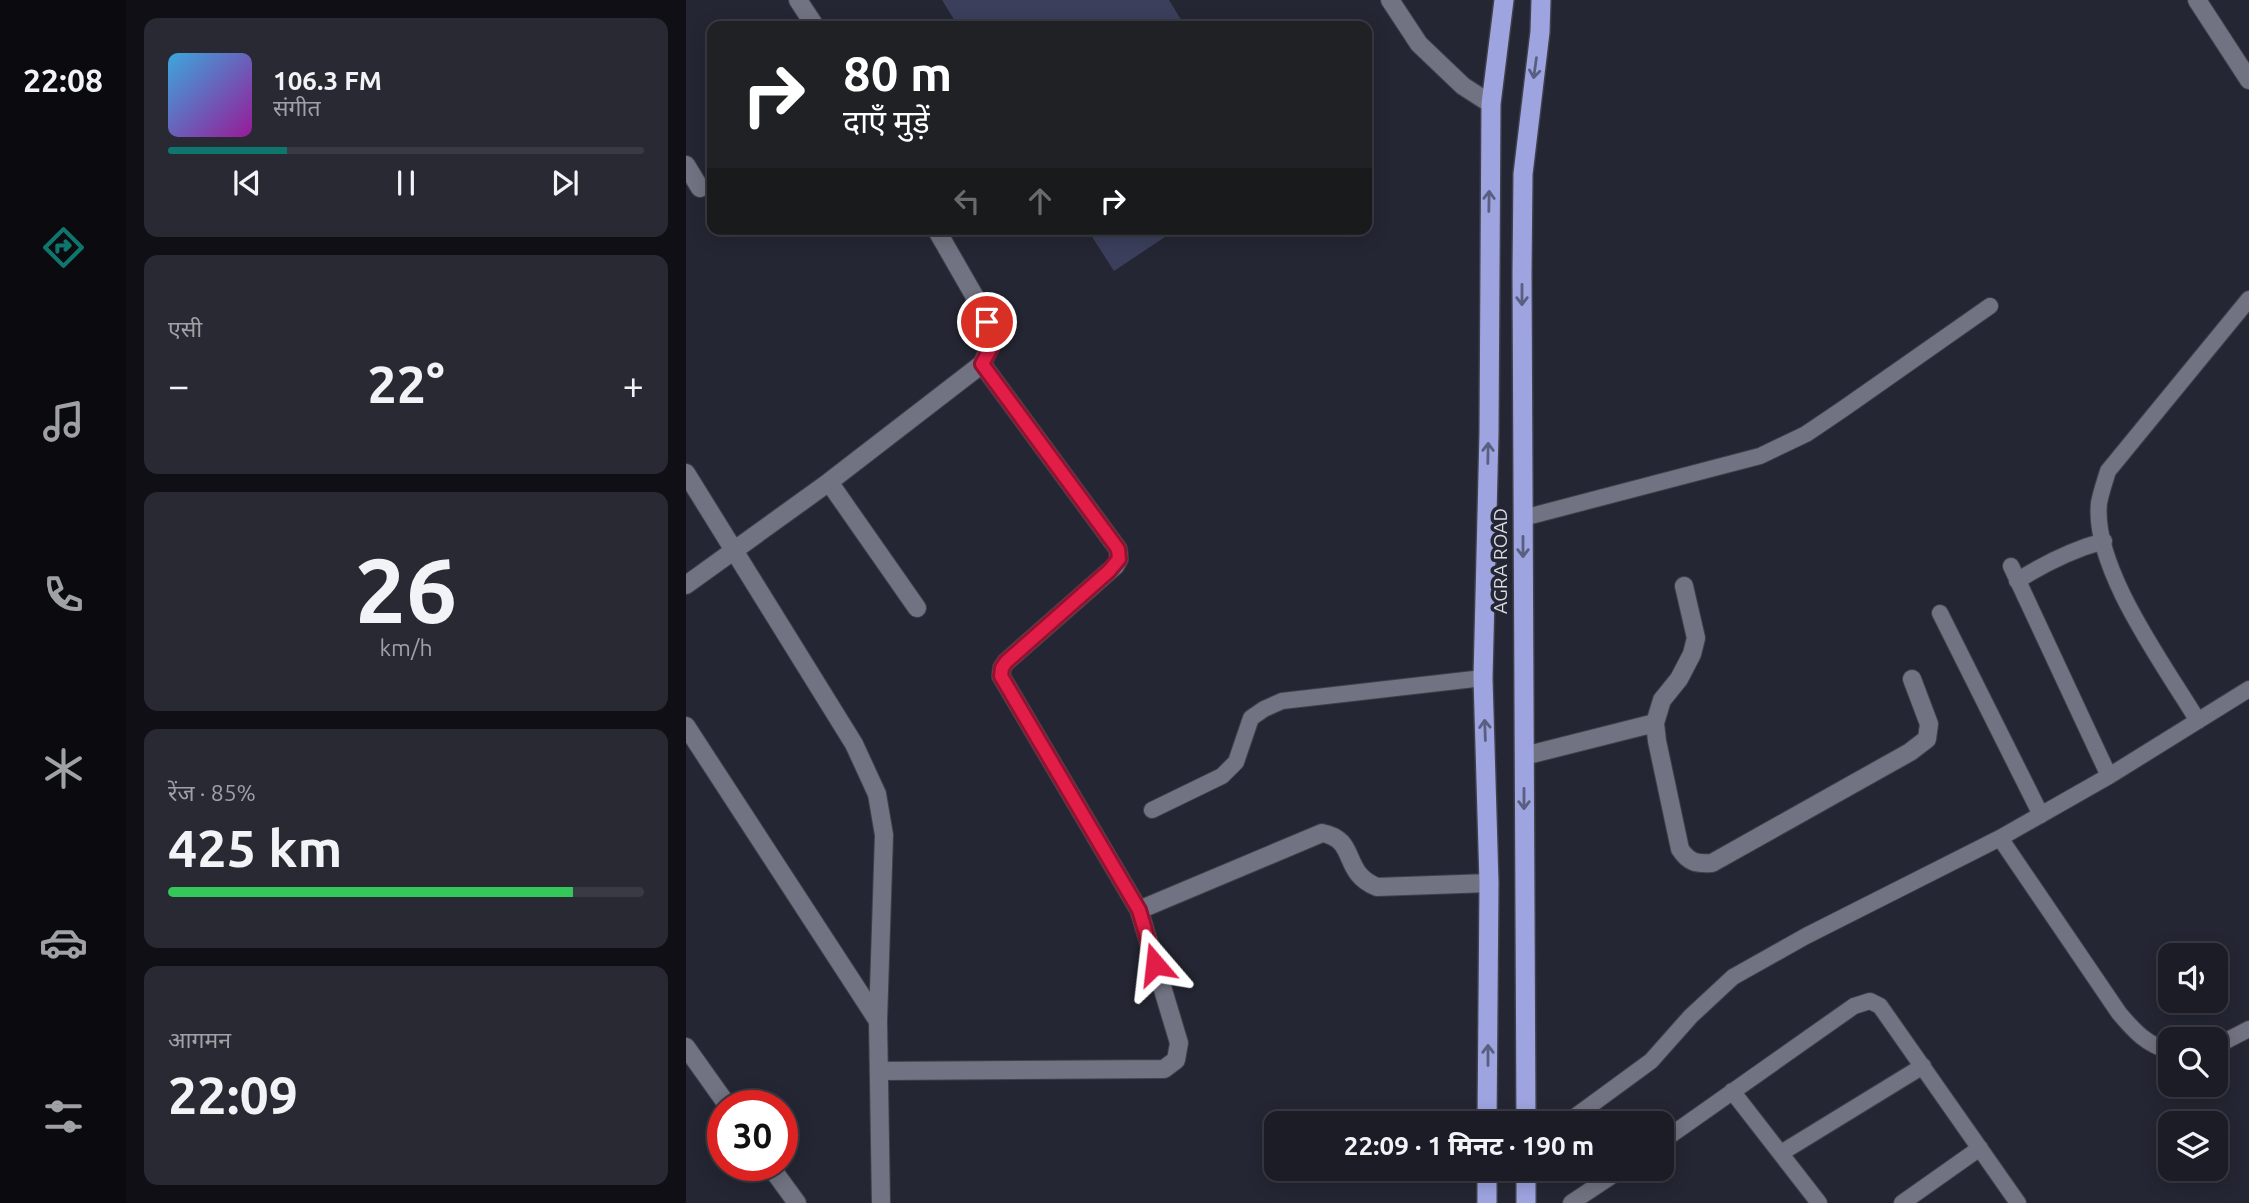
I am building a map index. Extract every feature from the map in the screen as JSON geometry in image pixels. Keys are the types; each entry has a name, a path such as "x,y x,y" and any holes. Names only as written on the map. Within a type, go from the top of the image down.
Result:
{"highway":[{"name":"AGRA ROAD","path":"1487,1111 1489,883 1483,678 1489,433 1491,104 1504,0"},
{"name":"AGRA ROAD","path":"1526,1111 1523,174 1540,32 1541,0"},
{"path":"1487,1181 1487,1203"},
{"path":"1526,1181 1526,1203"}],"street":[{"path":"798,0 812,21"},
{"path":"1390,0 1419,44 1463,86 1491,104"},
{"path":"2197,0 2249,80"},
{"path":"686,166 701,188"},
{"path":"686,586 829,482 982,364 995,340 979,304 939,235"},
{"path":"879,1071 1164,1069 1176,1060 1179,1044 1139,910 1001,676 1006,662 1115,566 1119,559 1118,549 982,364"},
{"path":"686,473 854,744 877,794 884,835 878,1021 881,1203"},
{"path":"829,482 917,608"},
{"path":"1684,586 1696,638 1692,654 1679,679 1662,699 1655,723 1680,849 1686,858 1698,864 1712,863 1910,752 1927,739 1929,724 1912,679"},
{"path":"1524,757 1655,723"},
{"path":"686,726 878,1021"},
{"path":"1139,910 1322,833 1337,836 1344,845 1354,870 1365,882 1377,887 1489,883"},
{"path":"686,1047 717,1090"},
{"path":"781,1181 797,1203"}],"lane":[{"path":"2198,721 2113,575 2101,530 2099,503 2108,471 2249,299"},
{"path":"1523,518 1760,456 1834,415 1990,306"},
{"path":"2104,541 2014,574 2109,776"},
{"path":"1940,613 2041,815"},
{"path":"1152,810 1222,776 1236,762 1251,718 1282,701 1483,678"},
{"path":"1584,1111 1651,1061 1691,1016 1733,977 1806,936 2000,838 2109,776 2249,689"},
{"path":"2000,838 2119,1013 2141,1038 2158,1048"},
{"path":"1674,1133 1854,1006 1870,1001 1880,1006 2018,1203"},
{"path":"2228,1040 2249,1029"},
{"path":"1781,1153 1923,1066"},
{"path":"1732,1091 1819,1203"},
{"path":"1902,1203 1980,1148"},
{"path":"1571,1203 1606,1181"},
{"path":"1599,1186 1599,1203"}],"shaded area":[{"path":"942,0 1169,0 1182,21 955,21"},
{"path":"1091,235 1168,235 1114,271"}],"route":[{"path":"987,322 995,340 982,364 1118,549 1119,559 1115,566 1006,662 1001,676 1139,910 1155,964"}]}
